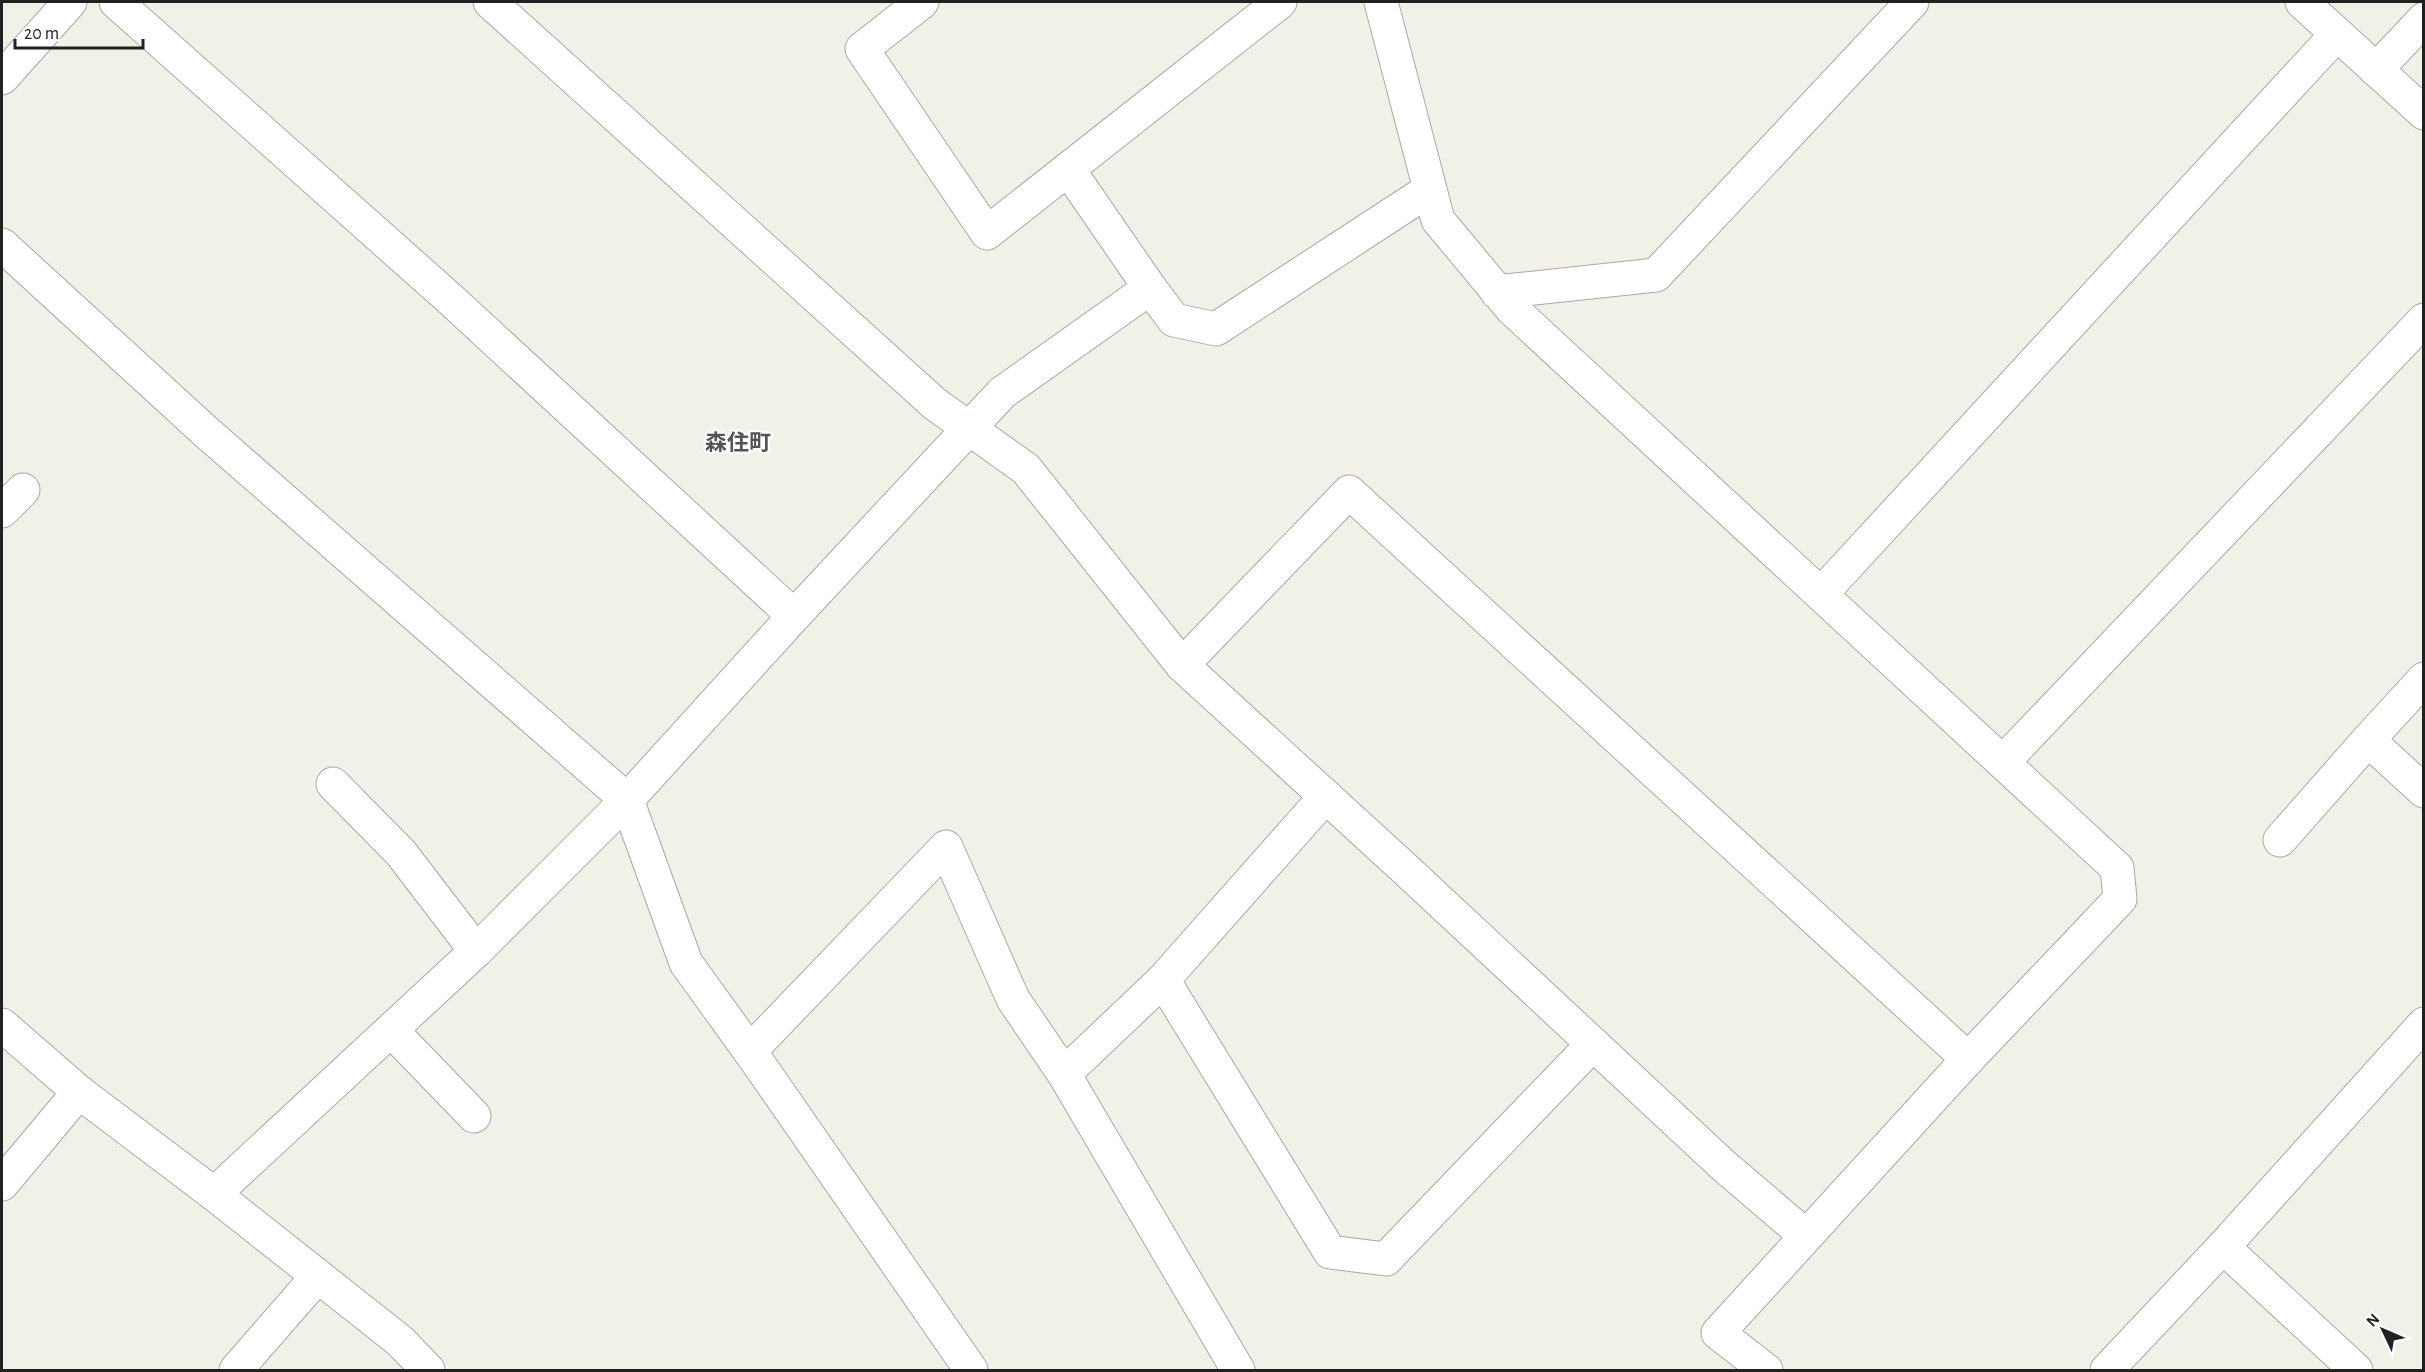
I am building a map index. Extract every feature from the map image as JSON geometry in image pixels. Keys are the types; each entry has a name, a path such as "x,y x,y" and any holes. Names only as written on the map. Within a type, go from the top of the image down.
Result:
{"street":[{"path":"2,78 70,2"},
{"path":"116,2 449,298 794,616"},
{"path":"490,2 935,404 969,426 1026,469 1182,665 1724,1166 1806,1236"},
{"path":"922,2 862,49 987,233 1280,2"},
{"path":"1381,2 1438,220 1497,292 1512,309 2117,868 2120,899 1968,1059 1718,1334 1766,1371"},
{"path":"1497,292 1656,275 1912,2"},
{"path":"2302,2 2424,113"},
{"path":"2376,70 2424,19"},
{"path":"1821,594 2337,34"},
{"path":"1068,169 1174,320 1216,329 1429,190"},
{"path":"2,245 214,439 627,800 686,963 750,1051 971,1371"},
{"path":"214,1194 476,951 627,800 969,426 1002,393 1150,288"},
{"path":"2003,762 2424,320"},
{"path":"1182,665 1349,492 1968,1059"},
{"path":"2280,840 2424,679"},
{"path":"2368,740 2424,791"},
{"path":"333,784 401,853 476,951"},
{"path":"1064,1074 1163,980 1326,796"},
{"path":"750,1051 946,847 1013,999 1064,1074 1238,1371"},
{"path":"1163,980 1330,1252 1386,1259 1593,1044"},
{"path":"2,1024 79,1092 214,1194 400,1341 428,1371"},
{"path":"2107,1371 2223,1247 2424,1024"},
{"path":"391,1030 474,1116"},
{"path":"2,1184 79,1092"},
{"path":"2223,1247 2356,1371"},
{"path":"236,1371 318,1276"}],"district":[{"name":"森住町","path":"738,442"}]}
